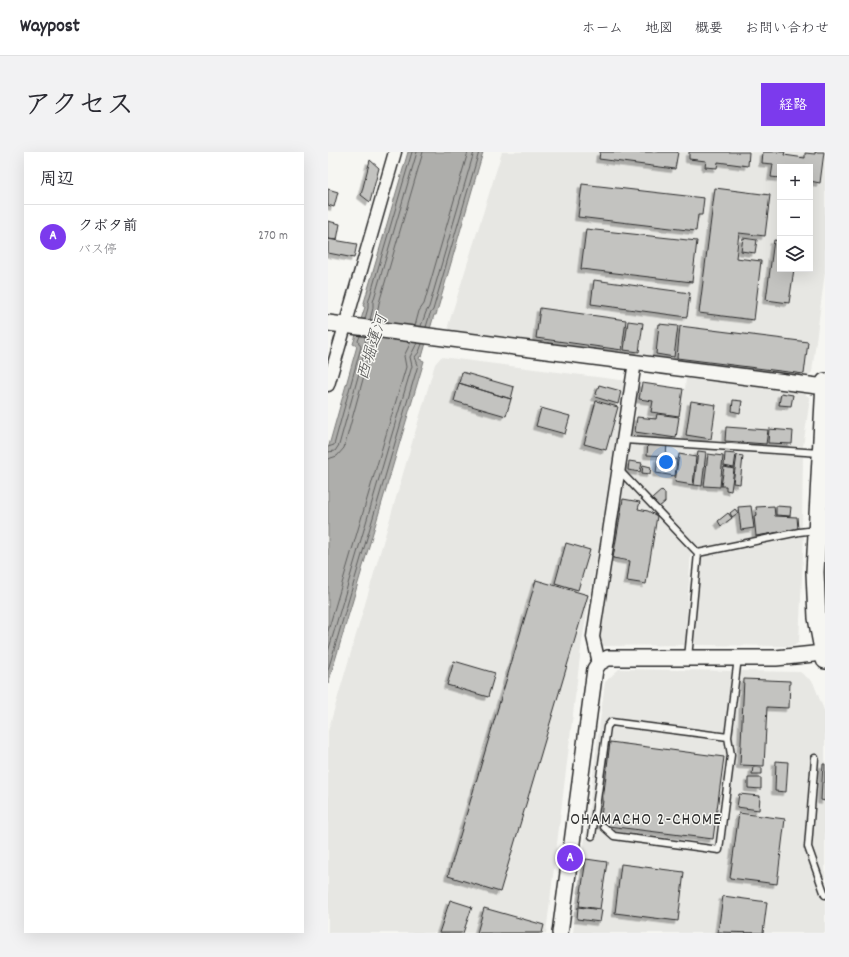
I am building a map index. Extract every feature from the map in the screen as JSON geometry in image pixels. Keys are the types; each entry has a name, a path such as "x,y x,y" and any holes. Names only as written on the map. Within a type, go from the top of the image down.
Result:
{"main road":[{"path":"824,656 816,601 816,530 825,386"}],"street":[{"path":"328,385 352,326 395,152"},
{"path":"328,323 825,386"},
{"path":"599,663 593,637 625,440 635,362"},
{"path":"560,933 595,669 599,663 608,658 776,658 824,656"}],"lane":[{"path":"625,440 820,453"},
{"path":"619,470 698,553 688,658"},
{"path":"698,553 799,532 816,530"},
{"path":"604,827 614,836 719,850 731,755 728,737 738,658"},
{"path":"592,836 608,727 611,722 728,737"},
{"path":"815,758 808,847 825,895"}],"shaded area":[{"path":"502,152 825,152 825,272 812,372 807,377 450,331 448,326"},
{"path":"441,357 628,381 582,641 546,933 328,933 328,731 435,364"},
{"path":"686,377 804,393 810,398 803,447 633,438 640,382 685,389"},
{"path":"629,443 803,453 802,528 691,550 685,645 602,646 597,642"},
{"path":"804,534 799,642 794,646 694,645 699,556"},
{"path":"619,669 800,672 813,682 825,713 825,933 573,933 605,682"}],"water":[{"name":"西堀運河","path":"408,152 483,152 436,315 434,315 422,357 420,356 419,359 424,361 328,684 328,449 357,346 353,344 365,307 363,306"}],"building":[{"path":"600,152 678,152 675,169 599,159"},
{"path":"689,152 749,152 748,166 718,162 717,168 705,167 706,161 689,159"},
{"path":"763,152 785,152 784,155 805,158 805,153 815,154 815,152 824,152 820,183 813,182 813,164 777,164 777,178 771,177 773,164 762,163"},
{"path":"370,160 379,168 370,202 361,195"},
{"path":"582,184 704,198 702,215 698,215 696,231 578,217"},
{"path":"715,188 770,195 765,236 739,233 736,258 761,261 754,320 699,313"},
{"path":"328,189 338,192 334,207 328,205"},
{"path":"328,221 340,224 337,240 328,239"},
{"path":"586,229 697,241 692,282 581,269"},
{"path":"743,238 757,240 755,253 741,251"},
{"path":"328,239 357,244 354,258 328,253"},
{"path":"774,240 777,240 777,272 794,272 789,303 766,300"},
{"path":"594,280 690,293 687,317 591,304"},
{"path":"540,308 626,320 622,350 536,338"},
{"path":"628,321 643,323 639,352 624,350"},
{"path":"659,324 678,326 674,357 656,354"},
{"path":"680,326 808,342 804,374 677,358"},
{"path":"462,372 514,387 511,399 459,383"},
{"path":"459,383 511,399 506,416 454,401"},
{"path":"642,383 683,389 679,416 651,412 653,401 639,399"},
{"path":"599,385 621,391 618,404 595,397"},
{"path":"781,393 793,395 791,406 779,405"},
{"path":"733,400 742,401 740,413 732,411"},
{"path":"596,401 618,407 606,450 584,444"},
{"path":"691,401 716,405 711,439 686,435"},
{"path":"541,408 570,416 565,434 536,426"},
{"path":"657,414 679,417 676,438 635,432 637,417 656,419"},
{"path":"726,427 768,430 766,444 725,441"},
{"path":"769,429 793,431 792,444 768,443"},
{"path":"648,443 667,444 666,456 647,455"},
{"path":"698,451 706,452 702,486 694,485"},
{"path":"725,453 736,454 734,468 724,466"},
{"path":"679,454 696,457 693,485 675,482"},
{"path":"708,454 723,456 720,487 704,486"},
{"path":"737,455 743,456 740,484 733,483"},
{"path":"658,457 677,460 675,476 656,473"},
{"path":"629,461 642,463 640,472 628,470"},
{"path":"643,465 651,467 650,474 642,473"},
{"path":"724,467 734,469 731,491 726,490 726,486 721,486"},
{"path":"662,490 665,493 665,502 659,507 652,499"},
{"path":"623,499 640,502 638,509 648,511 657,516 646,584 627,581 630,561 613,558"},
{"path":"751,506 754,528 741,530 738,507"},
{"path":"774,506 775,516 797,517 798,529 756,536 754,516 757,515 756,507"},
{"path":"776,506 791,507 790,516 776,515"},
{"path":"735,509 738,513 732,517 730,513"},
{"path":"728,513 732,518 721,526 718,521"},
{"path":"566,543 590,550 578,590 555,583"},
{"path":"536,580 588,595 500,892 448,876"},
{"path":"454,661 495,673 488,697 447,685"},
{"path":"744,679 790,681 789,708 767,707 764,766 740,765"},
{"path":"610,742 724,757 713,839 600,825"},
{"path":"776,761 788,762 786,792 775,791"},
{"path":"823,764 825,764 825,801 821,800"},
{"path":"753,767 762,768 762,774 752,774"},
{"path":"748,778 761,778 761,789 748,788"},
{"path":"739,794 760,796 759,810 737,807"},
{"path":"739,813 785,819 777,884 730,878"},
{"path":"586,859 607,862 600,909 579,906"},
{"path":"621,864 684,872 678,921 615,913"},
{"path":"723,896 767,902 763,933 718,932"},
{"path":"450,900 472,907 463,933 439,933"},
{"path":"578,907 602,910 600,922 577,919"},
{"path":"484,908 544,925 542,933 477,933"}],"place":[{"name":"クボタ前","path":"570,858"}],"district":[{"name":"OHAMACHO 2-CHOME","path":"646,818"}]}
